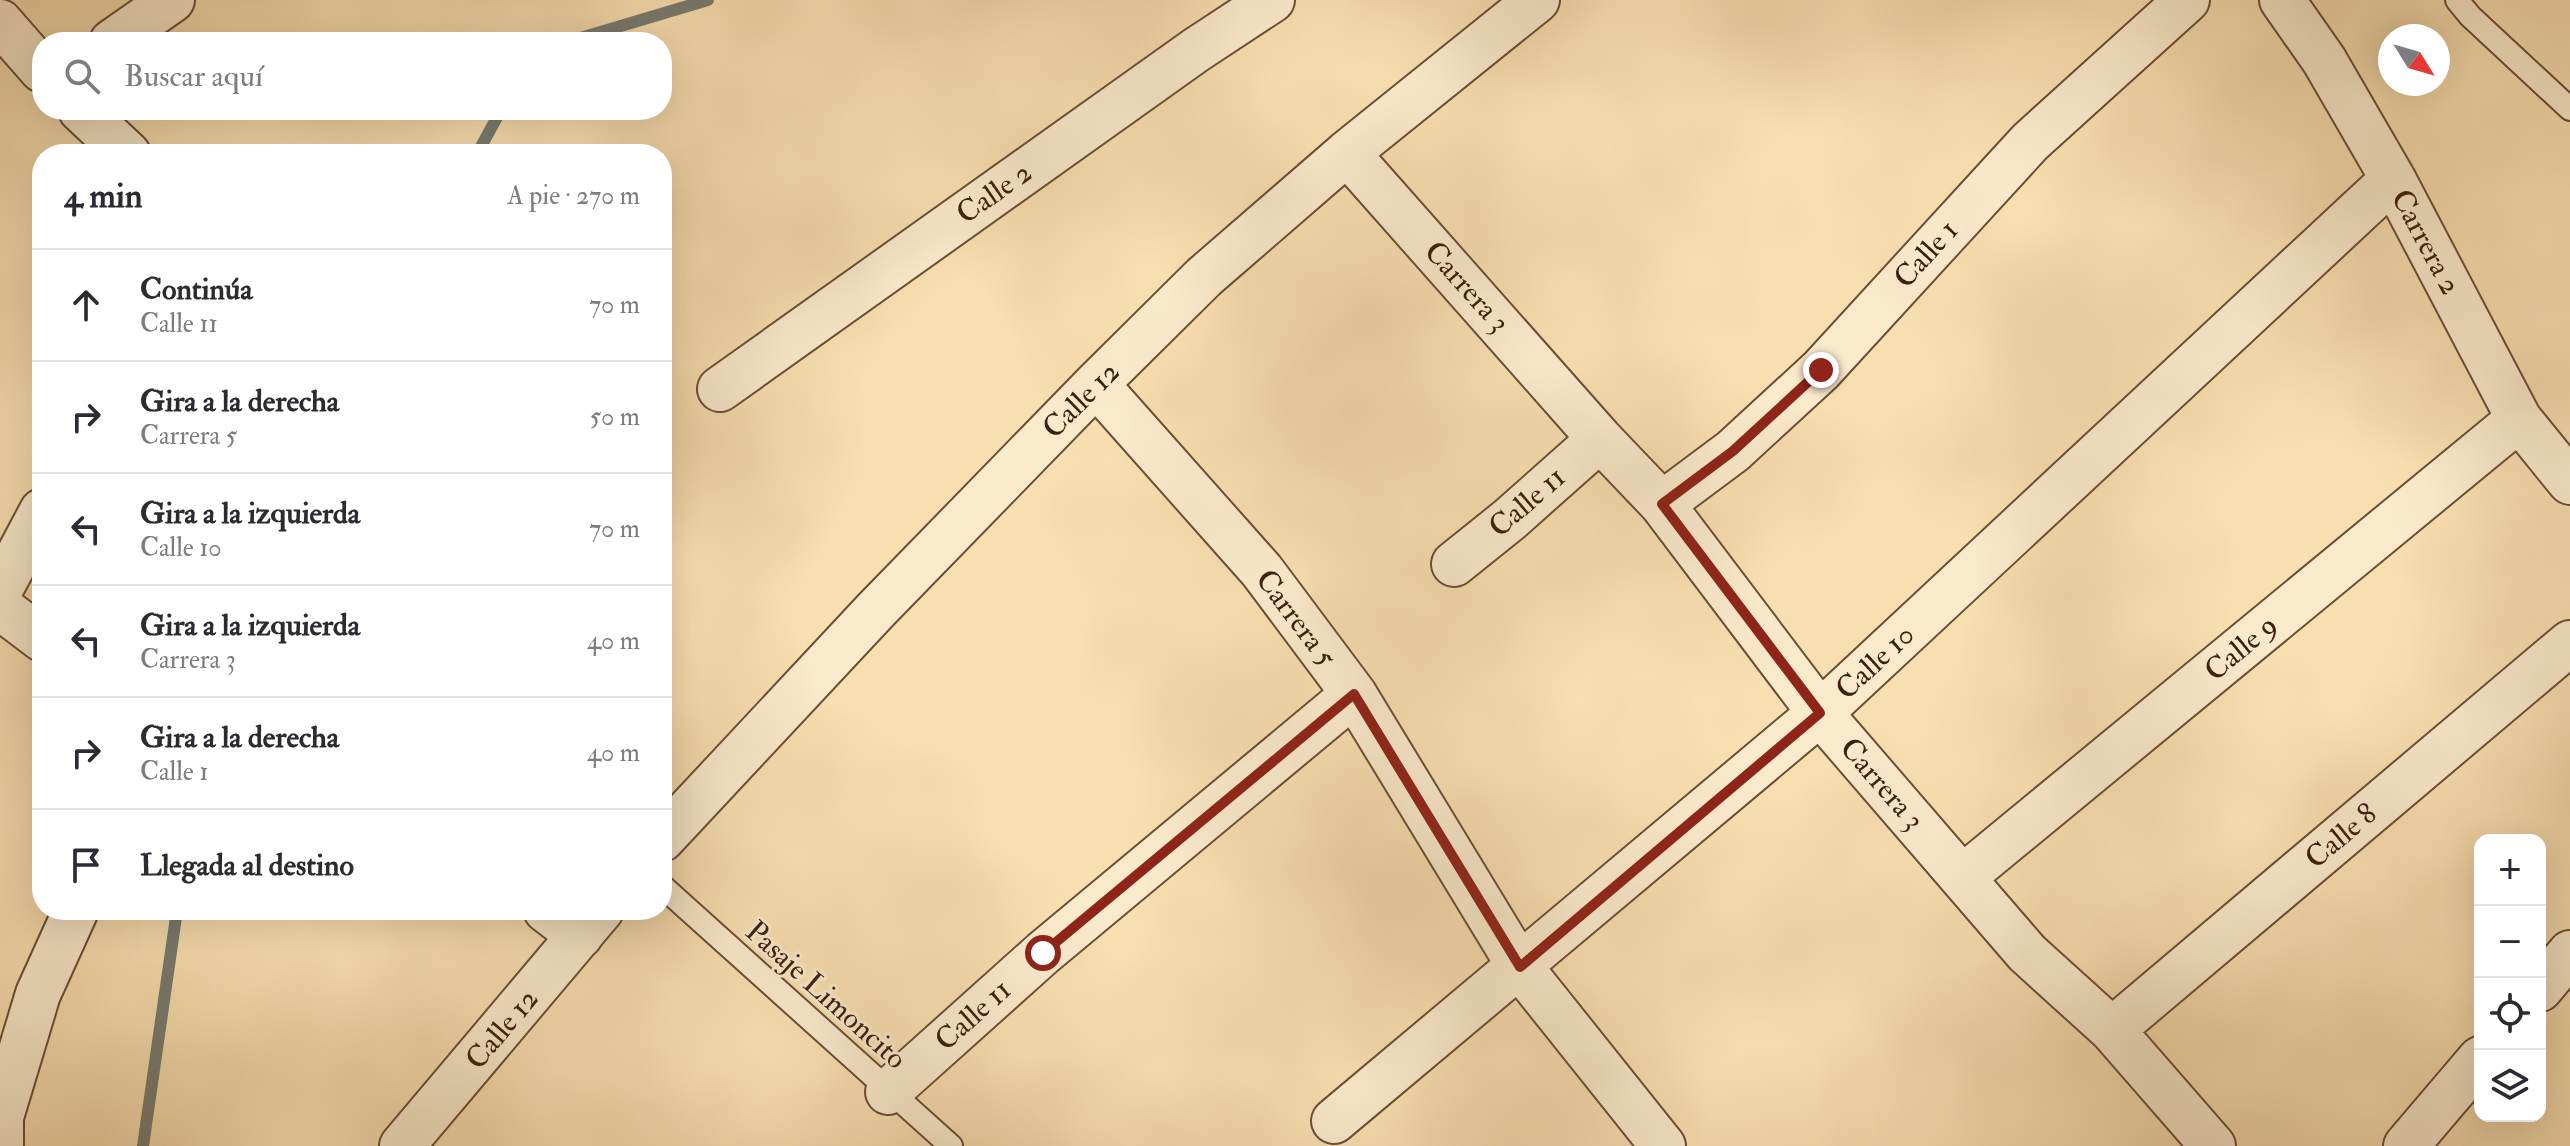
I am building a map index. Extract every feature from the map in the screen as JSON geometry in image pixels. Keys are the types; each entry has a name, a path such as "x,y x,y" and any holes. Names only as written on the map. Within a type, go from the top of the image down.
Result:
{"street":[{"path":"126,32 172,0"},
{"name":"Calle 2","path":"720,389 1196,50 1272,0"},
{"name":"Calle 12","path":"672,828 875,611 1204,277 1347,153 1537,0"},
{"name":"Calle 1","path":"1662,504 1733,451 1821,370 2030,142 2187,0"},
{"name":"Carrera 2","path":"2282,0 2324,60 2393,179 2519,419 2570,482"},
{"path":"1,27 32,60"},
{"path":"92,120 117,144"},
{"name":"Carrera 3","path":"1347,153 1600,439 1662,504 1820,713 2027,953 2112,1030 2213,1146"},
{"name":"Calle 10","path":"1334,1121 1820,713 2393,179"},
{"name":"Carrera 5","path":"1096,384 1262,571 1354,694 1520,967 1663,1146"},
{"name":"Calle 9","path":"1963,877 2519,419"},
{"name":"Calle 11","path":"1454,564 1600,439"},
{"path":"0,590 32,530"},
{"path":"0,607 32,631"},
{"name":"Calle 8","path":"2112,1030 2570,643"},
{"name":"Calle 11","path":"888,1092 1043,953 1354,694"},
{"path":"1,1146 1,1117 38,994 71,920"},
{"name":"Calle 12","path":"402,1146 591,923"},
{"path":"2546,982 2570,953"},
{"path":"2406,1146 2474,1066"}],"lane":[{"path":"2457,0 2470,16 2570,109"},
{"name":"Pasaje Limoncito","path":"672,895 951,1146"}],"waterway":[{"path":"601,32 708,0"},
{"path":"482,144 496,120"},
{"path":"143,1146 176,920"}],"route":[{"path":"1043,953 1354,694 1520,967 1820,713 1662,504 1733,451 1821,370"}]}
